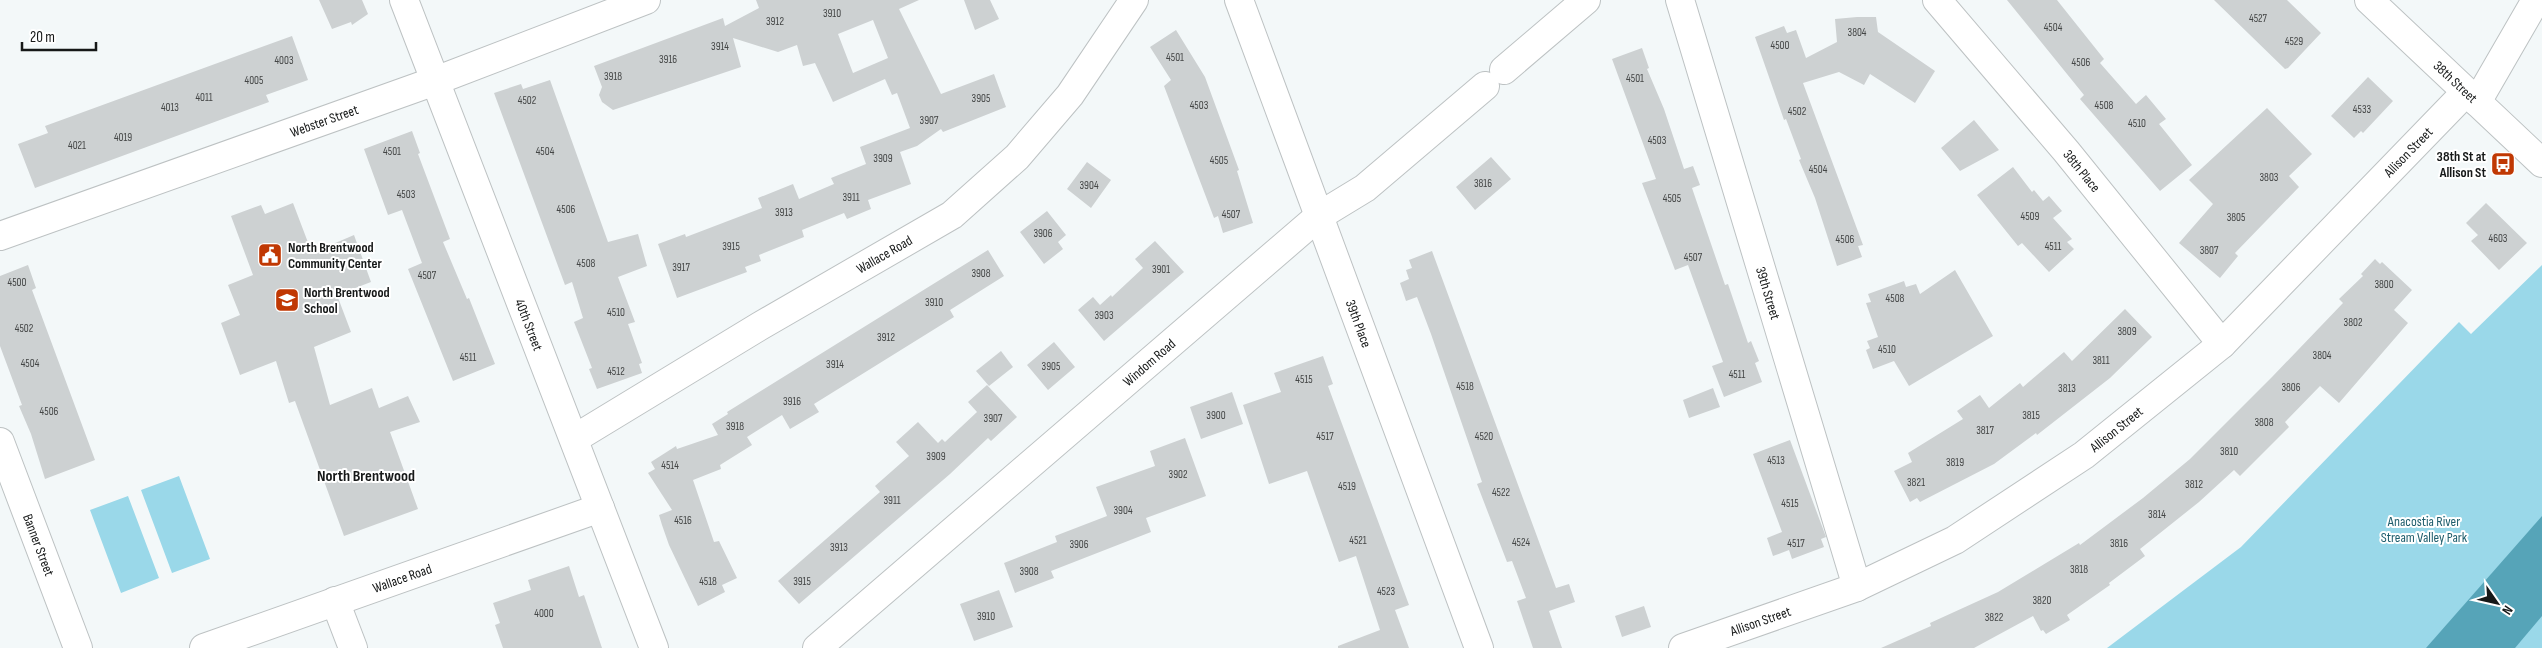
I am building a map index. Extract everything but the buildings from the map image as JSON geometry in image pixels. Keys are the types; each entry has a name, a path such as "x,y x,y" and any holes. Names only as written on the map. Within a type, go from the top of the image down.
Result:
{"street":[{"name":"40th Street","path":"404,0 654,648"},
{"name":"Webster Street","path":"0,236 435,80 646,0"},
{"name":"Wallace Road","path":"574,439 760,326 952,215 988,185 1023,150 1070,94 1134,0"},
{"name":"39th Place","path":"1240,0 1479,648"},
{"name":"Windom Road","path":"817,648 1319,216 1365,188 1586,0"},
{"name":"39th Street","path":"1680,0 1857,586"},
{"name":"38th Place","path":"1937,0 2066,151 2222,344"},
{"name":"38th Street","path":"2369,0 2542,163"},
{"name":"Allison Street","path":"1683,648 1857,586 1955,540 2076,461 2222,344 2472,97 2536,0"},
{"name":"Banner Street","path":"0,442 78,648"},
{"name":"Wallace Road","path":"204,648 600,508"},
{"path":"335,601 353,648"}],"green space":[{"name":"Anacostia River Stream Valley Park","path":"2542,265 2542,648 2107,648 2241,547 2459,322 2471,334"},
{"path":"179,476 210,559 172,573 141,490"},
{"path":"128,496 159,578 121,593 90,510"}],"shaded area":[{"path":"2542,516 2542,616 2515,648 2426,648"}],"place":[{"name":"38th St at Allison St","path":"2503,164"},
{"name":"North Brentwood Community Center","path":"270,255"},
{"name":"North Brentwood School","path":"287,300"}],"district":[{"name":"North Brentwood","path":"366,475"}]}
